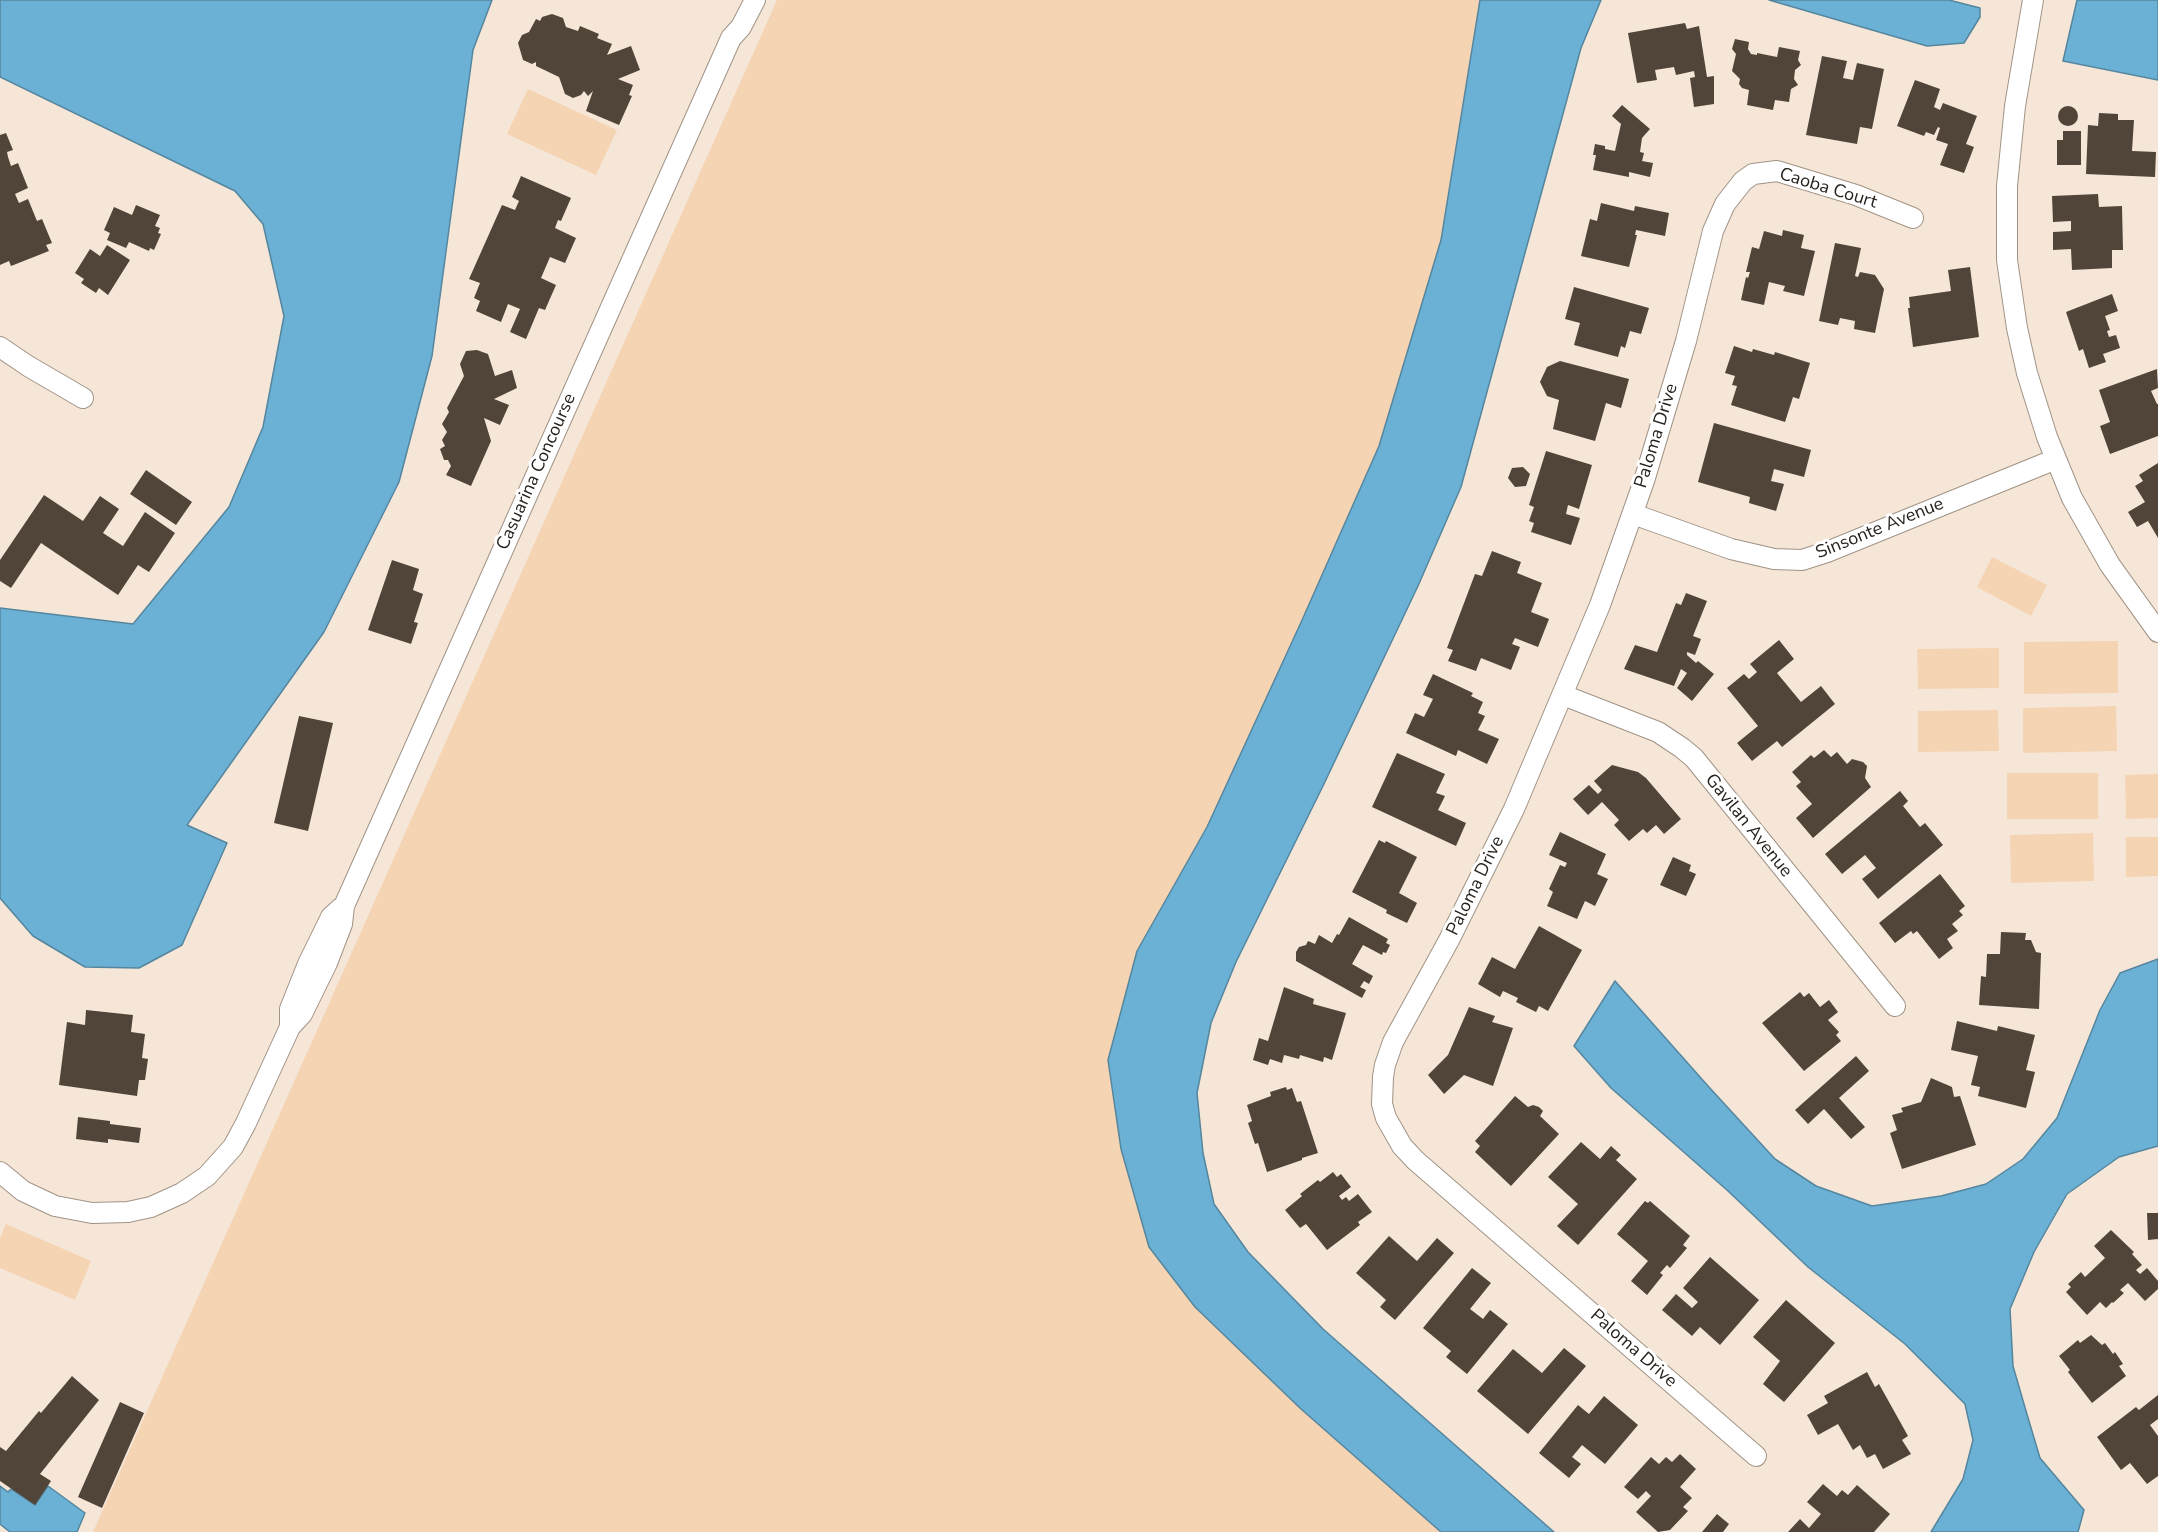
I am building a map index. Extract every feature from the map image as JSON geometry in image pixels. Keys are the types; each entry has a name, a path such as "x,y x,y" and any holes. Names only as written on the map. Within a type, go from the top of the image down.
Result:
{"street":[{"name":"Casuarina Concourse","path":"731,38 732,20 739,0"},
{"name":"Casuarina Concourse","path":"0,1172 24,1191 55,1206 80,1212 128,1212 151,1207 173,1198 207,1176 233,1147 290,1027 290,1009 308,964 331,917 344,906 731,38 741,27 755,0"},
{"path":"2033,0 2011,133 2007,194 2007,260 2022,353 2056,459 2072,498 2097,545 2158,632"},
{"name":"Caoba Court","path":"1743,181 1753,174 1777,171 1856,195 1913,218"},
{"name":"Paloma Drive","path":"1743,181 1725,204 1713,231 1686,341 1633,514 1600,605 1509,819 1449,940 1393,1041 1385,1065 1382,1104 1393,1131 1415,1160 1756,1456"},
{"path":"0,347 83,398"},
{"name":"Sinsonte Avenue","path":"1633,514 1739,552 1774,560 1802,560 1827,552 2056,459"},
{"name":"Gavilan Avenue","path":"1563,695 1658,732 1694,758 1895,1006"}],"shaded area":[{"path":"777,0 1480,0 1441,240 1379,446 1207,827 1137,951 1108,1060 1121,1149 1149,1247 1195,1307 1301,1409 1441,1532 93,1532"},
{"path":"528,89 617,130 596,175 507,134"},
{"path":"1992,557 2047,585 2031,616 1977,587"},
{"path":"2118,641 2118,693 2024,694 2024,642"},
{"path":"1999,648 1999,688 1918,689 1917,649"},
{"path":"2116,706 2117,751 2023,753 2023,708"},
{"path":"1998,710 1999,751 1918,752 1918,711"},
{"path":"2007,773 2098,773 2098,819 2007,819"},
{"path":"2158,774 2158,818 2126,819 2125,775"},
{"path":"2093,833 2094,881 2011,883 2010,835"},
{"path":"2126,837 2158,837 2158,876 2126,877"},
{"path":"6,1224 91,1261 75,1300 0,1268 0,1238"}],"water":[{"path":"0,0 492,0 473,50 432,356 399,482 324,632 187,825 227,843 182,945 139,968 85,967 33,936 0,898 0,608 133,624 229,507 263,427 284,316 263,224 235,191 0,77"},
{"path":"1480,0 1601,0 1581,48 1461,487 1418,586 1236,962 1211,1023 1197,1093 1203,1153 1214,1204 1248,1252 1323,1329 1554,1532 1441,1532 1301,1409 1195,1307 1149,1247 1121,1149 1108,1060 1137,951 1207,827 1379,446 1441,240"},
{"path":"1769,0 1949,0 1980,8 1980,17 1964,43 1927,46"},
{"path":"2077,0 2158,0 2158,80 2063,61"},
{"path":"2158,959 2158,1146 2119,1157 2067,1194 2034,1252 2010,1309 2013,1366 2040,1458 2084,1510 2078,1532 1931,1532 1963,1479 1973,1440 1965,1404 1905,1344 1808,1267 1728,1191 1611,1088 1574,1046 1615,981 1775,1159 1816,1186 1872,1206 1941,1196 1986,1184 2023,1159 2057,1118 2100,1010 2120,973"},
{"path":"0,1486 8,1492 11,1489 35,1505 48,1486 85,1513 77,1532 10,1532 0,1524"}],"building":[{"path":"552,14 563,18 566,27 578,31 580,26 599,34 597,38 612,44 607,55 631,46 640,70 618,79 633,85 629,95 632,96 619,125 586,111 593,91 588,96 584,91 573,98 565,94 559,77 536,66 536,62 532,64 523,60 518,43 522,35 529,32 536,19 540,21 542,17"},
{"path":"1685,23 1687,29 1699,26 1707,77 1714,76 1714,104 1694,107 1690,78 1695,77 1694,71 1676,75 1674,67 1655,70 1657,80 1637,83 1628,33"},
{"path":"1735,39 1749,42 1748,49 1751,54 1777,57 1779,47 1800,51 1798,60 1801,65 1795,70 1794,79 1798,85 1791,89 1789,102 1775,100 1773,110 1747,105 1749,90 1742,88 1739,84 1740,79 1732,71 1736,54 1732,49"},
{"path":"1822,56 1847,61 1843,78 1853,80 1857,63 1884,69 1872,129 1860,127 1857,144 1806,135"},
{"path":"1915,80 1940,89 1934,107 1940,110 1943,103 1977,116 1966,144 1974,147 1964,173 1940,165 1948,144 1936,140 1940,128 1938,127 1934,135 1926,132 1924,136 1897,126"},
{"path":"1622,105 1650,129 1642,138 1640,152 1644,153 1642,161 1653,163 1650,177 1629,172 1629,177 1593,170 1596,155 1593,155 1595,144 1615,151 1621,124 1612,116"},
{"path":"2068,106 2075,109 2078,116 2075,123 2068,126 2061,123 2058,116 2061,109"},
{"path":"2099,113 2118,114 2118,120 2134,120 2132,151 2156,152 2155,177 2086,174 2088,125 2098,126"},
{"path":"2063,131 2081,131 2081,165 2057,165 2057,140 2063,140"},
{"path":"6,133 13,150 7,152 11,166 18,163 28,188 15,194 19,203 28,199 37,221 42,219 52,243 46,245 49,251 11,266 9,261 0,265 0,135"},
{"path":"521,176 571,198 561,221 558,220 555,228 576,238 565,263 550,257 541,278 556,285 545,310 539,308 526,339 510,332 520,309 508,304 501,322 476,311 480,301 474,298 480,283 469,279 502,205 515,210 519,201 512,197"},
{"path":"2098,194 2099,207 2122,206 2123,250 2112,250 2112,268 2072,270 2071,249 2053,250 2053,232 2071,231 2071,221 2053,222 2052,196"},
{"path":"1601,203 1634,211 1635,206 1669,213 1665,236 1636,230 1635,235 1637,235 1629,267 1581,256 1590,219 1597,221"},
{"path":"136,205 160,215 155,226 160,228 158,233 161,234 154,250 150,248 149,251 129,242 126,248 107,240 110,233 104,230 114,207 132,215"},
{"path":"1783,230 1804,235 1801,248 1815,251 1804,296 1783,291 1785,286 1769,282 1764,305 1741,300 1746,277 1748,278 1750,272 1746,272 1752,247 1759,249 1764,231 1782,236"},
{"path":"1835,243 1861,248 1855,276 1858,277 1860,272 1875,275 1884,289 1875,333 1854,329 1855,321 1840,318 1838,325 1819,321"},
{"path":"107,245 130,260 108,295 99,288 96,293 81,283 84,279 75,273 90,249 100,256"},
{"path":"1970,267 1979,337 1913,347 1908,308 1910,308 1909,297 1951,291 1948,270"},
{"path":"1574,287 1649,308 1641,334 1630,331 1625,348 1621,346 1618,357 1574,345 1580,323 1565,319"},
{"path":"2112,294 2118,311 2105,316 2110,330 2107,331 2109,337 2116,335 2120,348 2103,354 2106,362 2089,368 2083,349 2079,351 2066,312"},
{"path":"1734,346 1752,352 1753,349 1774,355 1775,352 1810,363 1799,399 1793,397 1785,422 1731,405 1737,386 1732,385 1735,376 1725,373"},
{"path":"477,350 488,354 495,376 512,370 517,388 494,399 509,405 500,425 484,418 491,441 471,486 446,475 451,466 448,460 444,460 440,449 445,446 442,440 447,432 442,424 449,412 447,408 464,376 460,364 466,351"},
{"path":"1560,361 1629,379 1621,408 1606,403 1595,441 1553,429 1559,400 1547,396 1540,382 1547,367"},
{"path":"2157,369 2158,388 2151,391 2158,404 2158,436 2110,454 2100,426 2110,422 2099,390"},
{"path":"1714,423 1811,450 1804,477 1774,469 1771,481 1784,484 1776,511 1749,503 1750,497 1698,482"},
{"path":"1546,451 1592,465 1579,509 1568,505 1566,514 1580,518 1571,545 1531,532 1534,523 1529,521 1534,507 1529,505"},
{"path":"2158,463 2158,538 2148,521 2137,527 2128,512 2145,502 2135,486 2143,481 2139,475"},
{"path":"1523,467 1530,474 1526,486 1515,487 1508,478 1512,468"},
{"path":"146,470 192,502 176,525 130,494"},
{"path":"44,495 83,521 100,496 119,509 103,533 123,546 145,512 175,533 149,572 138,565 118,595 41,543 11,588 0,581 0,560"},
{"path":"1492,551 1521,562 1517,573 1542,583 1531,612 1549,619 1538,647 1515,638 1512,644 1520,647 1511,670 1481,658 1476,671 1448,661 1453,650 1447,648 1475,574 1482,576"},
{"path":"392,560 419,569 413,590 423,594 414,622 418,623 411,644 368,630"},
{"path":"1686,593 1707,601 1693,636 1701,639 1695,655 1687,652 1687,655 1714,674 1692,701 1677,688 1687,673 1681,669 1674,686 1624,669 1635,645 1657,652 1676,603 1681,605"},
{"path":"1779,640 1794,659 1777,673 1801,702 1821,686 1835,704 1782,747 1777,741 1752,761 1737,743 1758,726 1727,688 1744,674 1749,679 1757,672 1750,664"},
{"path":"1433,674 1473,693 1471,696 1483,702 1478,713 1485,716 1478,730 1499,739 1487,764 1458,750 1456,756 1406,733 1415,713 1424,717 1433,699 1423,695"},
{"path":"299,716 333,723 308,831 274,823"},
{"path":"1824,750 1831,757 1837,752 1847,764 1852,759 1863,762 1867,766 1865,778 1871,787 1813,838 1796,818 1812,804 1796,786 1801,782 1792,772 1811,755 1814,758"},
{"path":"1397,753 1445,774 1436,793 1445,796 1438,810 1466,823 1456,846 1372,807"},
{"path":"1612,765 1638,772 1646,778 1681,819 1664,834 1656,825 1647,833 1643,829 1629,841 1614,825 1619,820 1602,802 1588,815 1573,799 1589,785 1598,794 1602,790 1594,781"},
{"path":"1900,791 1908,801 1903,806 1920,827 1925,823 1943,845 1878,899 1862,879 1876,868 1865,855 1842,874 1825,854"},
{"path":"1560,832 1606,854 1597,874 1608,879 1595,906 1585,901 1577,919 1547,906 1553,892 1549,889 1560,865 1565,867 1567,863 1549,855"},
{"path":"1379,840 1385,843 1386,841 1417,857 1399,893 1417,903 1407,923 1352,892"},
{"path":"1673,857 1691,865 1689,871 1696,874 1686,896 1660,885"},
{"path":"1940,874 1965,906 1959,911 1963,915 1952,924 1958,931 1947,939 1953,948 1939,959 1917,931 1913,934 1911,931 1895,943 1879,923"},
{"path":"1349,917 1388,939 1386,943 1390,945 1386,953 1383,952 1382,955 1363,945 1352,964 1373,976 1369,984 1364,981 1360,987 1366,990 1362,998 1296,961 1296,952 1299,947 1306,945 1308,941 1315,944 1319,935 1332,943"},
{"path":"1539,926 1582,950 1548,1011 1539,1006 1536,1012 1516,1002 1518,998 1503,991 1500,997 1478,984 1492,957 1515,969"},
{"path":"2001,932 2026,933 2025,940 2031,940 2036,952 2041,953 2039,1009 1979,1005 1981,976 1986,977 1987,954 2000,954"},
{"path":"1284,987 1314,999 1313,1004 1346,1013 1332,1060 1324,1057 1323,1062 1300,1055 1299,1059 1284,1055 1282,1063 1270,1059 1268,1065 1253,1060 1259,1038 1268,1041"},
{"path":"1800,992 1804,997 1809,993 1820,1007 1829,1000 1838,1012 1828,1020 1839,1032 1836,1035 1841,1041 1804,1071 1762,1023"},
{"path":"1469,1007 1495,1016 1492,1022 1513,1028 1493,1086 1464,1075 1444,1094 1428,1075 1448,1055"},
{"path":"86,1010 133,1015 131,1032 145,1034 142,1058 148,1059 145,1080 139,1080 137,1096 59,1085 67,1022 85,1025"},
{"path":"1957,1021 1997,1031 1998,1026 2035,1035 2026,1070 2035,1072 2026,1108 1978,1096 1980,1087 1971,1085 1978,1056 1951,1050"},
{"path":"1856,1056 1869,1071 1839,1098 1865,1127 1851,1139 1824,1109 1808,1124 1795,1110"},
{"path":"1931,1078 1952,1087 1954,1097 1960,1096 1976,1145 1902,1169 1890,1133 1897,1130 1892,1115 1903,1112 1901,1108 1921,1102"},
{"path":"1286,1087 1287,1090 1292,1088 1297,1102 1301,1101 1318,1153 1267,1172 1258,1143 1255,1144 1248,1123 1252,1121 1247,1105 1271,1096 1270,1092"},
{"path":"1515,1096 1528,1107 1533,1105 1539,1107 1543,1111 1540,1116 1559,1134 1511,1186 1475,1152 1480,1146 1475,1141"},
{"path":"78,1117 141,1128 139,1143 108,1139 108,1143 76,1139"},
{"path":"1581,1142 1600,1159 1611,1146 1621,1155 1616,1160 1637,1179 1578,1245 1557,1226 1578,1204 1548,1177"},
{"path":"1333,1172 1337,1177 1341,1174 1351,1187 1339,1196 1342,1200 1346,1197 1349,1201 1358,1194 1372,1212 1358,1222 1360,1225 1327,1250 1306,1224 1300,1228 1285,1210 1302,1196 1300,1194"},
{"path":"1645,1201 1648,1203 1650,1201 1690,1236 1683,1245 1687,1248 1670,1268 1667,1265 1660,1273 1663,1275 1647,1295 1631,1281 1648,1261 1617,1234"},
{"path":"2147,1213 2158,1213 2158,1239 2148,1240"},
{"path":"2111,1230 2134,1252 2132,1254 2142,1265 2136,1270 2140,1274 2147,1268 2158,1281 2158,1289 2145,1301 2128,1283 2120,1290 2124,1293 2113,1303 2106,1308 2100,1302 2087,1315 2066,1292 2071,1287 2068,1284 2081,1272 2085,1277 2105,1258 2094,1246"},
{"path":"1389,1236 1417,1261 1437,1238 1454,1253 1395,1320 1380,1307 1386,1300 1356,1273"},
{"path":"1710,1257 1759,1300 1720,1345 1700,1327 1692,1336 1662,1310 1676,1294 1692,1308 1698,1302 1683,1288"},
{"path":"1472,1268 1491,1283 1470,1309 1483,1319 1490,1310 1508,1324 1467,1374 1446,1357 1451,1351 1423,1328"},
{"path":"1786,1300 1835,1343 1784,1402 1763,1384 1780,1361 1753,1337"},
{"path":"2091,1335 2102,1345 2105,1343 2113,1354 2115,1352 2123,1364 2119,1366 2126,1376 2092,1403 2068,1372 2070,1370 2059,1356 2078,1340 2080,1343"},
{"path":"1564,1348 1586,1366 1528,1434 1477,1391 1513,1349 1542,1373"},
{"path":"1867,1372 1875,1387 1879,1384 1908,1436 1902,1440 1911,1454 1883,1469 1875,1454 1867,1458 1860,1445 1853,1450 1838,1424 1818,1435 1807,1415 1828,1403 1824,1396"},
{"path":"72,1376 99,1400 40,1474 51,1481 35,1505 0,1481 0,1447 6,1451"},
{"path":"2158,1395 2158,1419 2150,1425 2158,1436 2158,1476 2147,1484 2130,1463 2121,1470 2097,1437 2136,1407 2139,1410"},
{"path":"1604,1396 1638,1425 1605,1464 1582,1445 1572,1457 1581,1464 1569,1478 1539,1453 1578,1405 1589,1414"},
{"path":"120,1402 144,1413 102,1508 78,1497"},
{"path":"1680,1454 1696,1469 1680,1487 1692,1498 1683,1507 1688,1511 1670,1530 1658,1532 1636,1512 1651,1496 1646,1491 1638,1499 1624,1487 1651,1457 1659,1464 1666,1457 1672,1462"},
{"path":"1823,1484 1837,1496 1842,1490 1848,1495 1857,1485 1890,1514 1874,1532 1788,1532 1800,1519 1809,1528 1821,1514 1807,1502"},
{"path":"1717,1514 1729,1524 1723,1532 1702,1532"}]}
